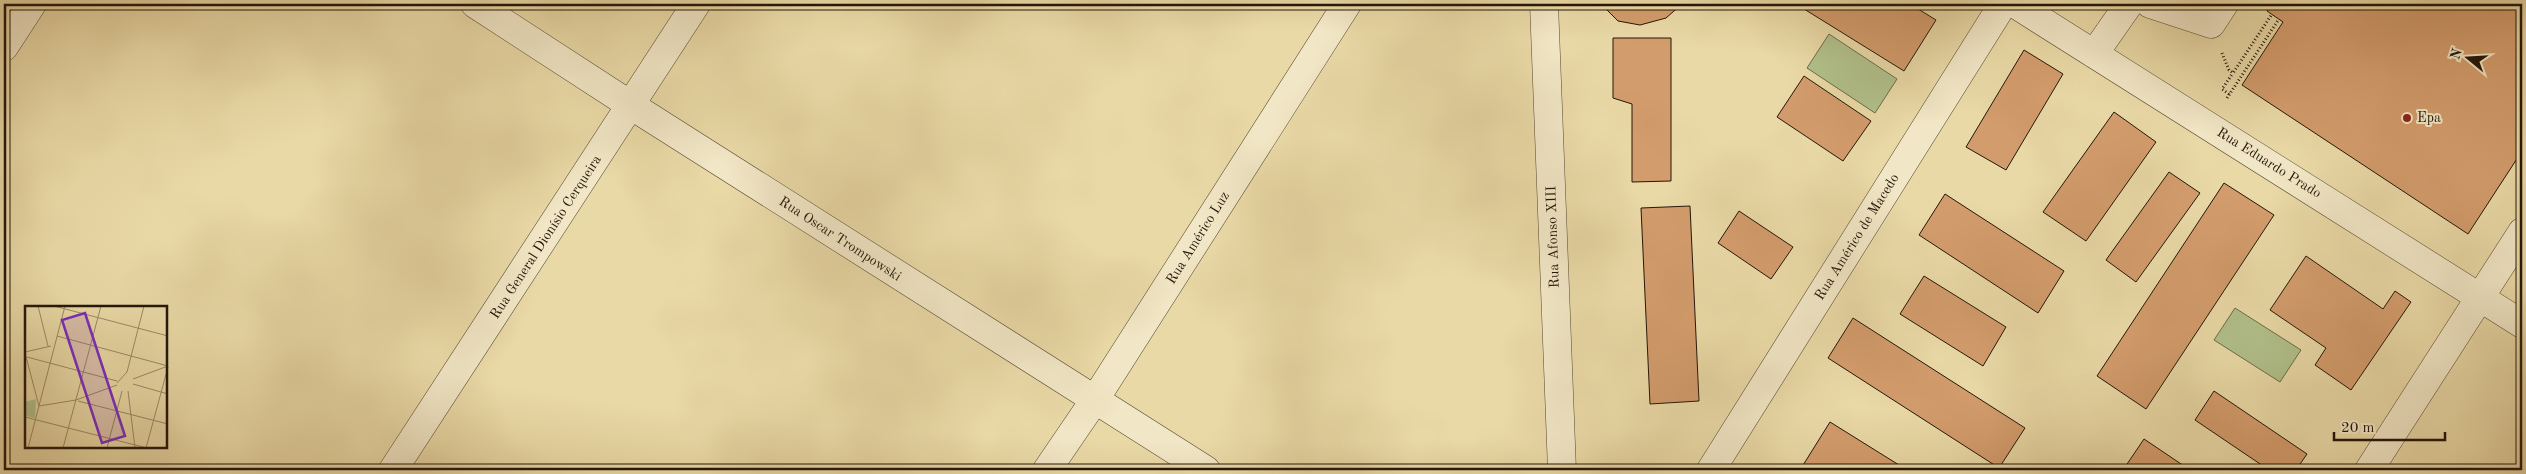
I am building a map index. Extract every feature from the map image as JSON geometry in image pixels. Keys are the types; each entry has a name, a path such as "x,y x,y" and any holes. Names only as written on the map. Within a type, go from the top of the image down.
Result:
{"street":[{"path":"4,47 32,4"},
{"name":"Rua Oscar Trompowski","path":"475,4 1094,401 1206,470"},
{"name":"Rua General Dionísio Cerqueira","path":"393,470 632,106 696,4"},
{"name":"Rua Américo Luz","path":"1047,470 1094,401 1347,4"},
{"name":"Rua Afonso XIII","path":"1544,4 1562,470"},
{"name":"Rua Américo de Macedo","path":"1711,470 2003,4"},
{"name":"Rua Eduardo Prado","path":"2014,4 2482,297 2522,324"},
{"path":"2094,54 2129,4"},
{"path":"2150,4 2211,24 2224,4"},
{"path":"2369,470 2482,297 2522,232"}],"path":[{"path":"2229,94 2222,90 2272,14"},
{"path":"2208,125 2279,19"},
{"path":"2229,70 2233,74"}],"green space":[{"path":"1829,34 1897,79 1875,113 1807,68"},
{"path":"2235,308 2301,350 2280,382 2214,340"}],"building":[{"path":"1601,4 1682,4 1666,18 1640,25 1618,21"},
{"path":"1796,4 1910,4 1936,20 1904,71"},
{"name":"Epa","path":"2271,4 2522,4 2522,151 2468,234 2242,85 2283,22 2267,11"},
{"path":"1613,38 1671,38 1671,181 1632,182 1632,104 1613,98"},
{"path":"2024,50 2063,74 2006,170 1966,147"},
{"path":"1804,76 1871,121 1843,161 1777,117"},
{"path":"2114,112 2156,142 2086,241 2043,212"},
{"path":"2169,172 2200,193 2136,282 2106,260"},
{"path":"2224,183 2274,215 2146,409 2097,376"},
{"path":"1945,194 2064,271 2038,313 1919,235"},
{"path":"1690,206 1699,401 1650,404 1641,208"},
{"path":"1739,211 1793,247 1771,279 1718,243"},
{"path":"2306,256 2383,309 2395,291 2411,302 2351,390 2315,365 2326,348 2270,310"},
{"path":"1924,276 2006,327 1983,366 1900,314"},
{"path":"1853,318 2025,428 1999,468 1828,358"},
{"path":"2214,391 2307,454 2296,470 2269,470 2195,420"},
{"path":"1830,422 1907,470 1800,470"},
{"path":"2144,439 2190,470 2123,470"}],"place":[{"name":"Epa","path":"2407,118"}]}
